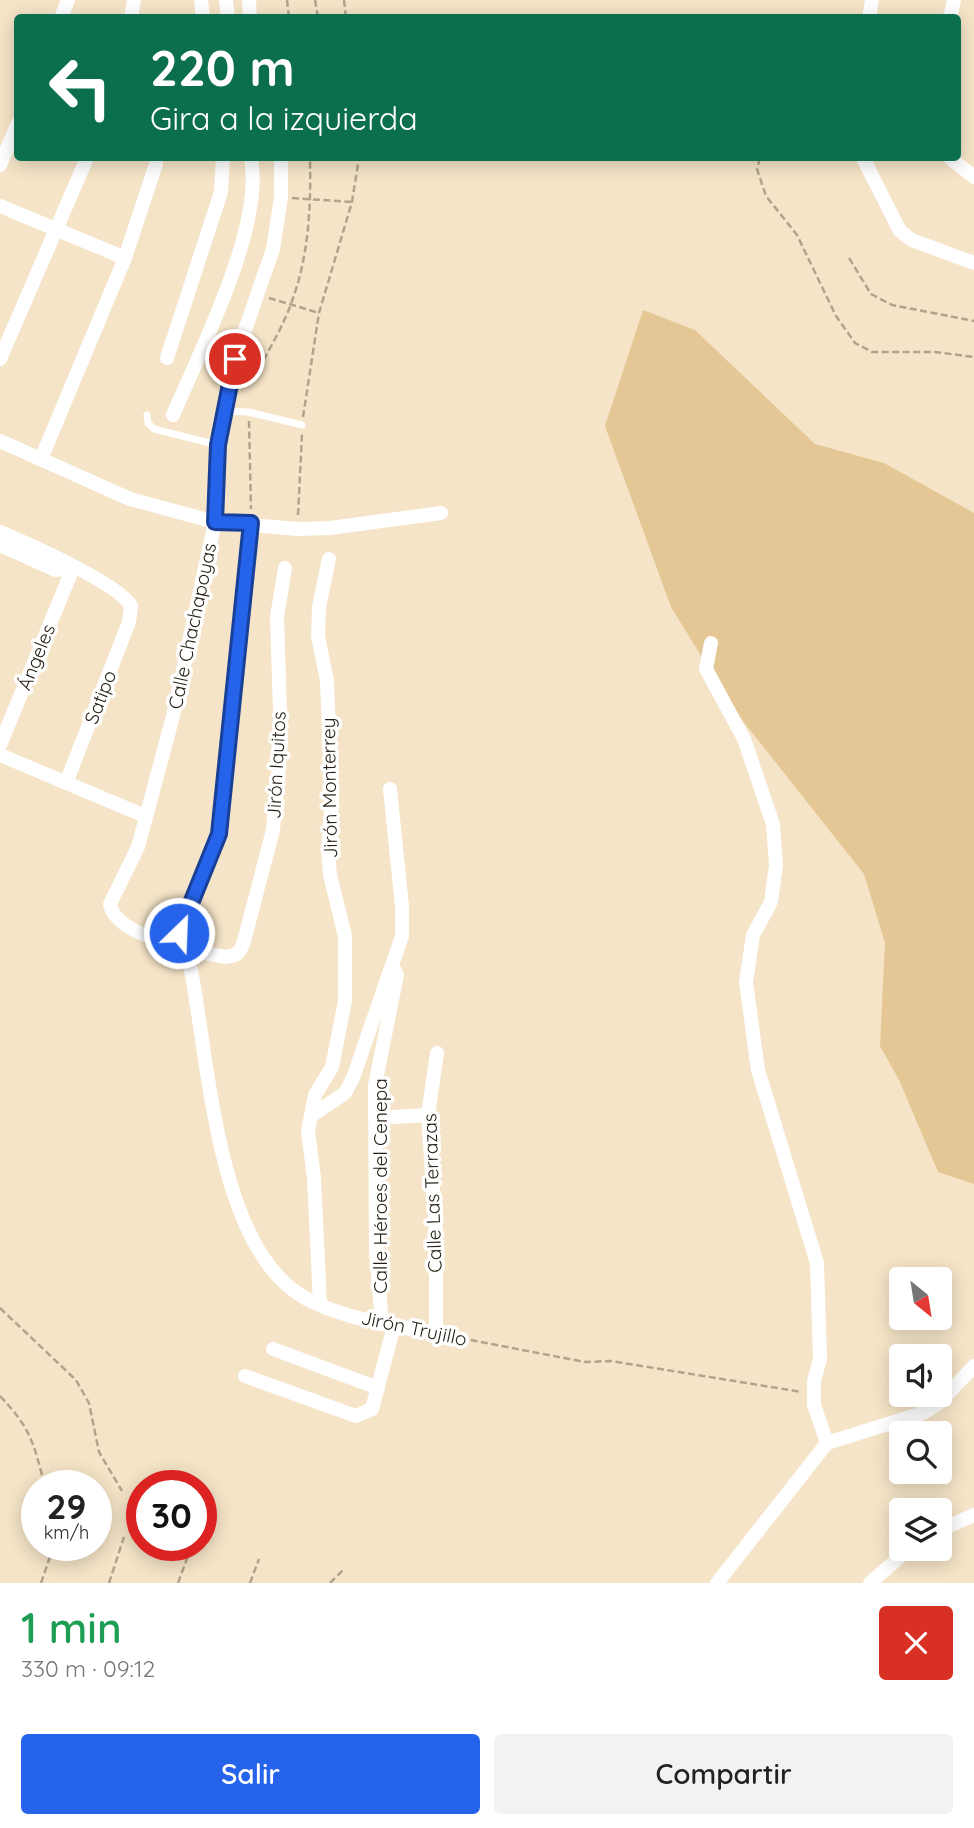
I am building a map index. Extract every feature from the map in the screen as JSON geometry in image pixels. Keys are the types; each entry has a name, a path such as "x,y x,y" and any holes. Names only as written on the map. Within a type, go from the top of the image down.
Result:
{"street":[{"path":"0,165 14,132"},
{"path":"0,359 86,161"},
{"path":"167,358 221,192 223,161"},
{"path":"173,415 227,286 251,205 254,173 252,161"},
{"name":"Calle Chachapoyas","path":"180,948 158,942 115,916 111,910 112,897 138,847 173,716 215,522 218,445 235,359 259,296 273,249 281,197 281,161"},
{"path":"865,161 900,231 912,240 974,262"},
{"path":"954,161 974,177"},
{"path":"41,459 125,258 156,164"},
{"path":"0,206 125,258"},
{"path":"0,441 130,499 215,522 298,529 330,528 441,513"},
{"path":"180,948 219,834 251,523"},
{"path":"0,533 61,559 73,568"},
{"path":"0,545 56,569 73,568"},
{"name":"Jirón Monterrey","path":"320,1304 314,1178 308,1131 315,1095 332,1067 345,1002 345,936 330,875 328,851 332,801 327,681 318,636 319,607 329,559"},
{"name":"Satipo","path":"66,783 131,611 126,597 117,589 73,568"},
{"name":"Ángeles","path":"0,745 73,568"},
{"name":"Jirón Iquitos","path":"180,948 234,956 244,941 273,830 281,744 277,617 285,568"},
{"path":"711,643 706,669 744,739 773,824 776,865 771,902 753,935 746,982 758,1070 817,1264 820,1359 814,1405 827,1443"},
{"path":"0,755 145,816"},
{"name":"Calle Héroes del Cenepa","path":"311,1116 345,1093 353,1079 402,936 402,906 390,789"},
{"name":"Jirón Trujillo","path":"180,948 219,1139 236,1206 249,1235 278,1275 306,1299 388,1325 436,1333"},
{"name":"Calle Héroes del Cenepa","path":"245,1376 356,1416 372,1409 388,1325 376,1252 375,1085 397,975 393,968"},
{"name":"Calle Las Terrazas","path":"436,1333 436,1233 428,1115 437,1053"},
{"path":"375,1118 428,1115"},
{"path":"273,1349 378,1388"},
{"path":"717,1583 827,1443 923,1413 937,1404 974,1366"},
{"path":"952,1525 974,1515"},
{"path":"870,1583 895,1561"}],"lane":[{"path":"224,411 248,412 302,425"},
{"path":"147,415 148,423 154,429 218,445"}],"path":[{"path":"259,369 292,302 304,254 310,198 310,161"},
{"path":"298,529 302,425 319,313 352,202 359,161"},
{"path":"759,161 757,169 765,196 797,235 836,316 855,343 872,352 935,352 974,357"},
{"path":"281,197 352,202"},
{"path":"849,258 871,294 892,305 974,321"},
{"path":"248,412 251,523"},
{"path":"0,1308 76,1380 89,1403 99,1452 122,1491"},
{"name":"Jirón Trujillo","path":"436,1333 585,1362 611,1361 814,1394"},
{"path":"0,1396 22,1420 34,1439 41,1470"},
{"path":"109,1583 124,1537"},
{"path":"250,1583 259,1559"},
{"path":"40,1583 48,1561"},
{"path":"178,1583 186,1561"},
{"path":"330,1583 344,1569"}],"shaded area":[{"path":"643,310 695,330 815,444 884,463 974,513 974,1184 938,1172 899,1080 880,1046 885,943 864,874 735,711 671,607 605,426"}],"route":[{"path":"179,933 219,834 251,523 215,522 218,445 235,359"}]}
